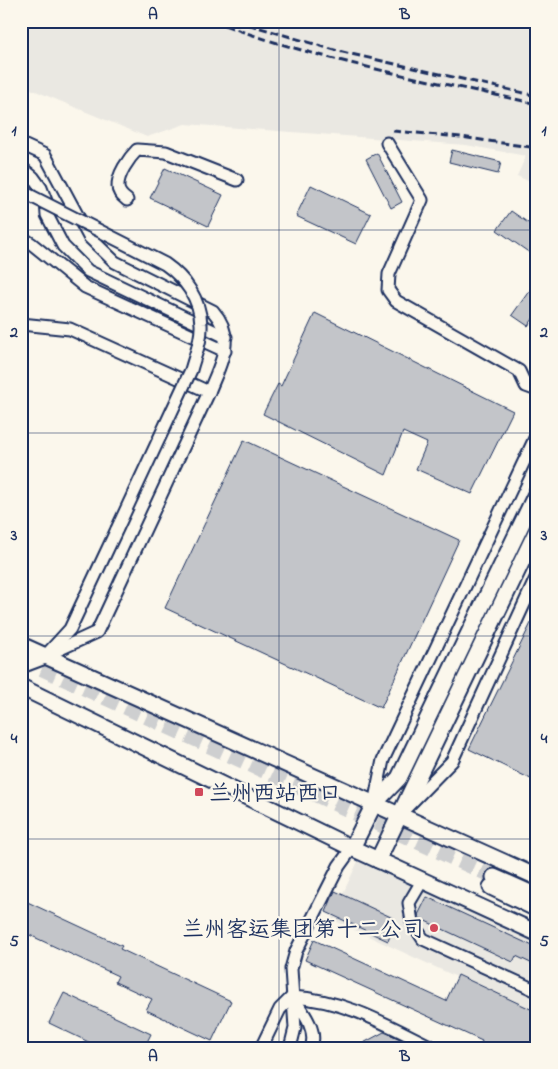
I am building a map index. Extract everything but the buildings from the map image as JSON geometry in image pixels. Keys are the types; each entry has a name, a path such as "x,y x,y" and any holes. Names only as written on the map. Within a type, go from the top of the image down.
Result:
{"main road":[{"path":"352,848 374,804 399,778 537,492"},
{"path":"378,860 537,530"},
{"path":"21,645 537,877"},
{"path":"21,665 45,656"},
{"path":"21,687 352,848 537,932"},
{"path":"537,896 492,882 537,909"}],"street":[{"path":"387,142 422,200 389,274 388,290 396,301 520,371 526,386 537,390"},
{"path":"21,144 45,156 89,238 115,262 213,312 220,319 226,337 225,351 209,392 97,632 45,656"},
{"path":"127,200 120,194 118,188 119,180 130,157 137,150 166,152 237,180"},
{"path":"22,168 33,177 41,188 46,201 47,215 63,246 88,270 226,337"},
{"path":"21,191 179,273 191,289 198,308 201,325 199,343 190,370 70,629 45,656"},
{"path":"21,237 85,287 225,351"},
{"path":"21,324 70,329 209,392"},
{"path":"374,804 382,760 537,434"},
{"path":"399,816 452,761 537,576"},
{"path":"290,1048 296,1028 290,968 296,951 339,866 352,848"},
{"path":"422,881 409,903 412,922 423,939 537,991"},
{"path":"292,997 311,1025 313,1044 311,1048"},
{"path":"261,1048 280,1009 292,997 312,998 355,1010 434,1048"}],"shaded area":[{"path":"21,21 537,21 537,185 517,176 526,156 466,145 185,124 147,137 21,85"},
{"name":"兰州客运集团第十二公司","path":"360,857 537,938 537,1014 331,919"}],"tunnel":[{"path":"21,659 494,877"}],"railway":[{"path":"214,21 333,59 537,104"},
{"path":"237,21 338,51 537,96"},
{"path":"393,131 461,137 537,148"}],"place":[{"name":"兰州西站西口","path":"199,792"},
{"name":"兰州客运集团第十二公司","path":"434,928"}]}
